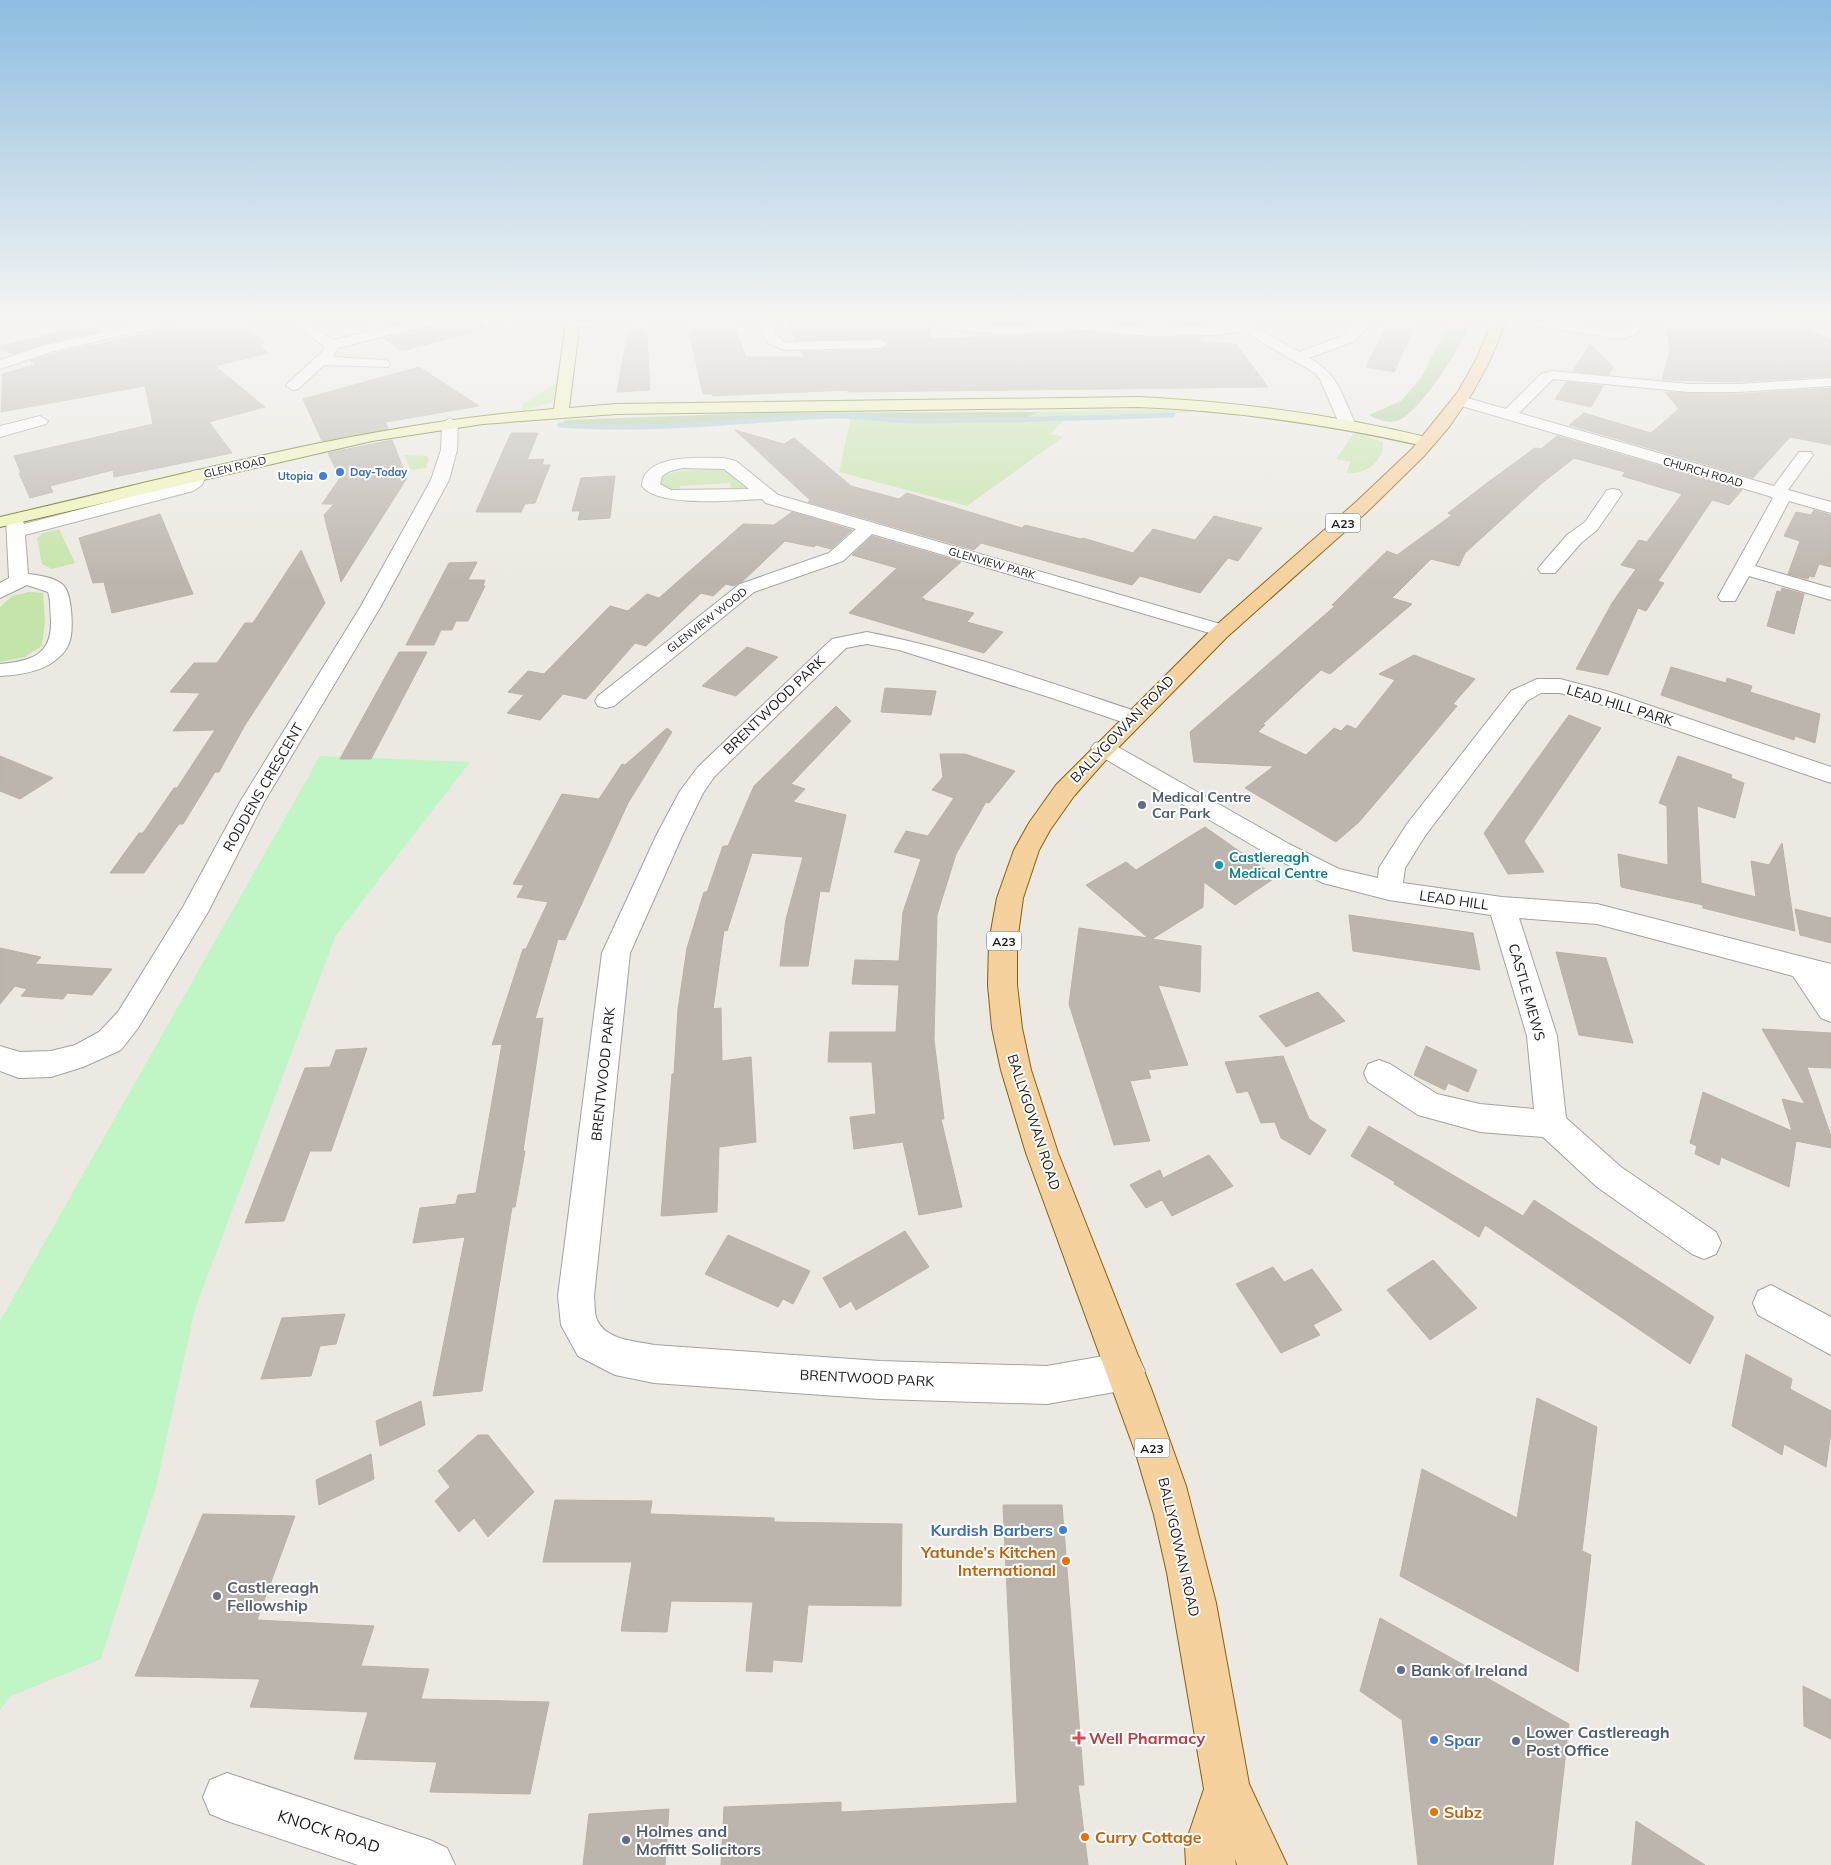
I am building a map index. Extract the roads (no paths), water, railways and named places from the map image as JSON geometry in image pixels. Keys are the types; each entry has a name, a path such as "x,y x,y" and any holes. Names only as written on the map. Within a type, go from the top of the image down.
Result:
{"main road":[{"name":"BALLYGOWAN ROAD","path":"1262,1865 1227,1790 1222,1750 1179,1533 1166,1486 1126,1371 1055,1187 1023,1096 1011,1054 1003,1006 1003,947 1010,899 1021,864 1039,825 1062,790 1220,630 1386,486 1428,442 1455,408"},
{"name":"BALLYGOWAN ROAD","path":"1211,1865 1209,1844 1227,1790"}],"street":[{"path":"561,412 562,408"},
{"name":"GLEN ROAD","path":"11,524 187,487 196,481 198,476 362,438 450,423 561,412 670,408"},
{"name":"GLEN ROAD","path":"1245,408 1347,423 1428,442"},
{"path":"1340,408 1347,423"},
{"name":"CHURCH ROAD","path":"1483,408 1831,508"},
{"path":"1509,415 1516,408"},
{"path":"0,432 18,425 40,420"},
{"name":"RODDENS CRESCENT","path":"0,1058 19,1065 51,1064 67,1060 83,1055 110,1041 128,1020 194,912 252,802 371,606 440,480 446,467 449,450 450,423"},
{"path":"1728,597 1781,495 1805,455"},
{"name":"GLENVIEW PARK","path":"765,494 671,495 658,492 651,486 651,479 660,469 670,466 723,463 734,468 765,494 790,504 1220,630"},
{"path":"1548,569 1574,539 1591,526 1613,494"},
{"path":"11,524 19,579"},
{"name":"GLENVIEW WOOD","path":"606,701 747,588 836,557 869,528"},
{"path":"1744,569 1831,594"},
{"path":"0,592 19,579 40,582 56,589 59,596 60,642 55,651 42,660 0,670"},
{"name":"BRENTWOOD PARK","path":"1126,1371 1047,1385 880,1380 654,1364 615,1356 591,1343 579,1325 576,1296 616,954 635,908 670,834 692,791 706,772 839,642 867,638 912,648 1060,693 1133,718"},
{"name":"LEAD HILL PARK","path":"1389,890 1392,868 1416,830 1519,696 1537,686 1560,686 1602,697 1831,775"},
{"name":"LEAD HILL","path":"1103,748 1280,850 1332,876 1389,890 1502,907 1598,914 1831,975"},
{"name":"CASTLE MEWS","path":"1502,907 1542,1036 1551,1124"},
{"path":"1802,967 1831,1010"},
{"path":"1379,1073 1429,1106 1480,1118 1551,1124 1609,1177 1704,1243"},
{"path":"1771,1303 1831,1337"},
{"name":"KNOCK ROAD","path":"227,1797 430,1865"}],"waterway":[{"path":"560,425 594,427 696,425 832,416 915,421 1173,415"}],"place":[{"name":"Day-Today","path":"340,472"},
{"name":"Utopia","path":"323,476"},
{"name":"Medical Centre Car Park","path":"1142,805"},
{"name":"Castlereagh Medical Centre","path":"1219,865"},
{"name":"Kurdish Barbers","path":"1063,1530"},
{"name":"Yatunde’s Kitchen International","path":"1066,1561"},
{"name":"Castlereagh Fellowship","path":"217,1596"},
{"name":"Bank of Ireland","path":"1401,1670"},
{"name":"Well Pharmacy","path":"1079,1738"},
{"name":"Spar","path":"1434,1740"},
{"name":"Lower Castlereagh Post Office","path":"1516,1741"},
{"name":"Subz","path":"1434,1812"},
{"name":"Curry Cottage","path":"1085,1837"},
{"name":"Holmes and Moffitt Solicitors","path":"626,1840"}]}
